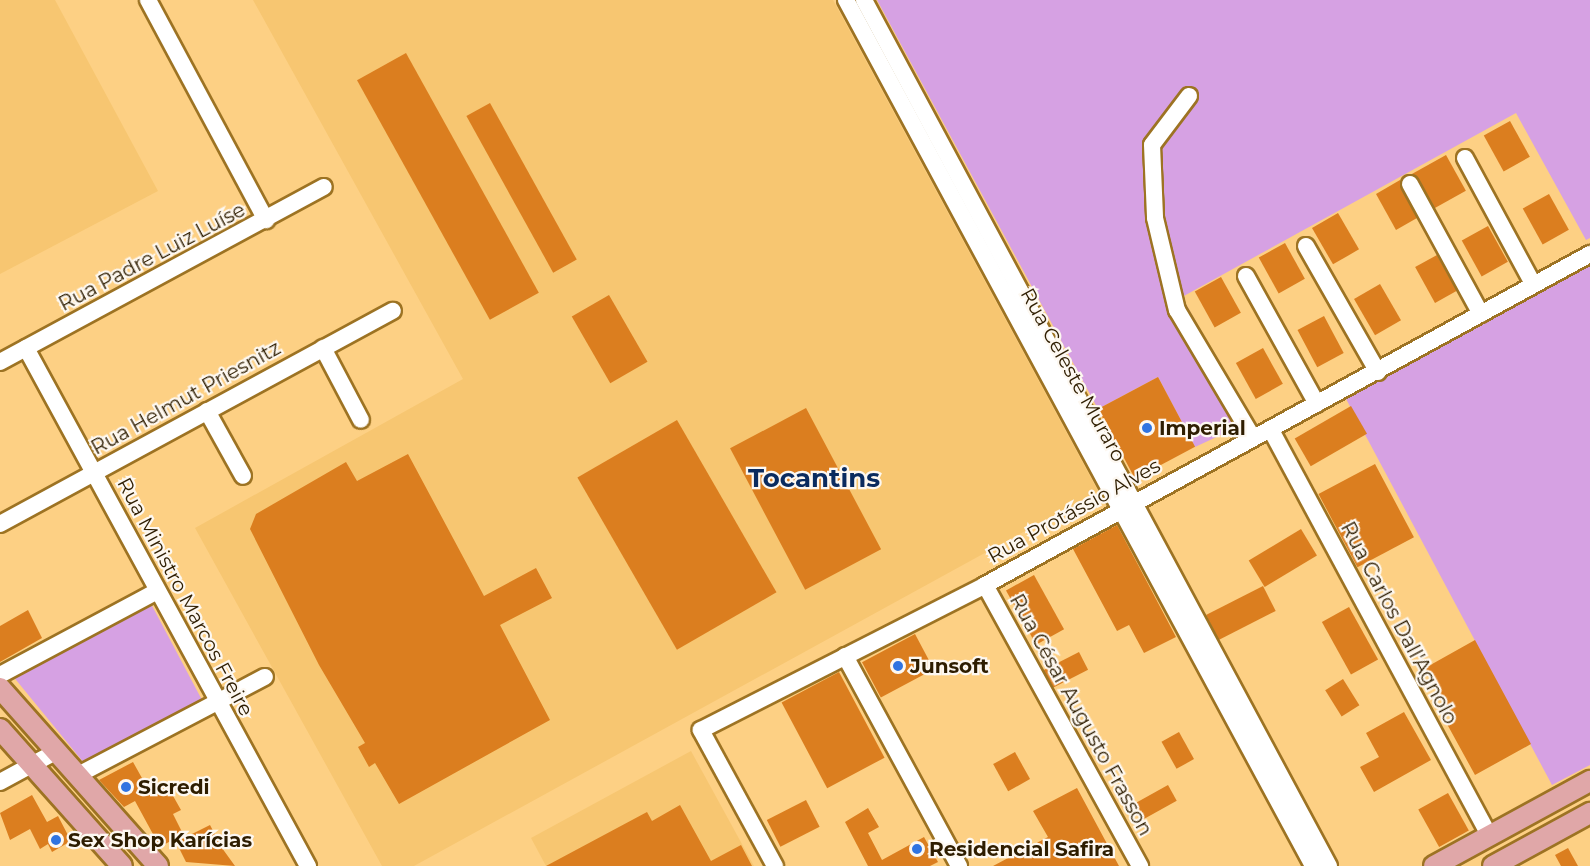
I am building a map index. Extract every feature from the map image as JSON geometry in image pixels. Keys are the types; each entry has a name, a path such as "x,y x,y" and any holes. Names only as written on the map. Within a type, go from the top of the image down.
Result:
{"main road":[{"path":"0,688 158,866"},
{"path":"0,729 122,866"},
{"path":"1434,866 1590,781"},
{"path":"1493,866 1590,813"}],"street":[{"path":"148,0 266,220"},
{"name":"Rua Celeste Muraro","path":"846,0 1128,504"},
{"name":"Rua Celeste Muraro","path":"864,0 1234,704 1313,866"},
{"path":"1189,96 1152,145 1155,218 1177,309 1252,438"},
{"path":"1465,158 1533,284"},
{"path":"1410,184 1481,314"},
{"name":"Rua Padre Luiz Luíse","path":"0,362 324,187"},
{"path":"1306,246 1378,372"},
{"name":"Rua Protássio Alves","path":"774,866 701,730 985,585 1128,504 1271,430 1590,254"},
{"path":"1246,276 1317,404"},
{"name":"Rua Helmut Priesnitz","path":"0,524 393,311"},
{"name":"Rua Ministro Marcos Freire","path":"26,348 308,866"},
{"path":"323,348 361,420"},
{"path":"207,411 243,476"},
{"name":"Rua Carlos Dall'Agnolo","path":"1271,430 1490,836"},
{"name":"Rua César Augusto Frasson","path":"985,585 1140,866"},
{"path":"0,675 157,591"},
{"path":"845,656 959,866"},
{"path":"78,775 265,677"},
{"name":"Rua Celeste Muraro","path":"1234,704 1329,866"},
{"path":"0,782 57,751"}],"shaded area":[{"path":"0,0 55,0 158,191 0,274"},
{"path":"253,0 833,0 1098,491 414,866 382,866 195,528 463,379"},
{"path":"877,0 1590,0 1590,238 1586,240 1516,113 1182,297 1251,421 1195,447 1158,377 1098,409"},
{"path":"1590,264 1590,765 1552,785 1345,397"},
{"path":"149,600 202,700 84,763 12,675"},
{"path":"691,751 754,866 546,866 531,838"}],"building":[{"path":"406,53 539,293 490,320 357,80"},
{"path":"490,103 577,260 553,273 466,116"},
{"path":"1510,121 1530,157 1504,171 1484,136"},
{"path":"1446,155 1466,191 1432,210 1412,174"},
{"path":"1400,180 1417,218 1396,230 1376,194"},
{"path":"1549,194 1569,230 1543,244 1523,209"},
{"path":"1338,213 1359,249 1333,264 1312,228"},
{"path":"1488,226 1508,262 1482,276 1462,241"},
{"path":"1285,243 1305,279 1279,293 1259,258"},
{"path":"1437,255 1457,291 1435,303 1415,267"},
{"path":"1221,277 1241,313 1215,327 1195,292"},
{"path":"1380,284 1401,320 1375,335 1354,299"},
{"path":"609,295 648,362 610,383 572,316"},
{"path":"1324,316 1344,353 1317,367 1298,330"},
{"path":"1263,348 1283,384 1256,399 1236,363"},
{"name":"Imperial","path":"1158,377 1195,447 1135,479 1098,409"},
{"path":"1351,406 1367,434 1311,466 1295,438"},
{"path":"806,408 881,549 805,590 730,448"},
{"path":"677,420 776,592 677,650 577,478"},
{"path":"408,454 484,596 536,568 552,598 500,625 550,720 399,804 375,763 369,767 358,747 365,743 319,665 250,529 256,514 346,462 357,481"},
{"path":"1375,464 1414,537 1357,567 1318,494"},
{"path":"1117,525 1176,637 1144,653 1129,625 1117,631 1073,549"},
{"path":"1301,529 1317,556 1265,587 1249,560"},
{"path":"1034,575 1064,629 1036,645 1006,591"},
{"path":"1263,586 1276,611 1219,640 1206,615"},
{"path":"1349,607 1378,659 1351,675 1322,622"},
{"path":"28,610 42,638 0,662 0,626"},
{"name":"Junsoft","path":"915,634 934,669 881,697 862,662"},
{"path":"1475,640 1531,744 1475,775 1447,724 1454,720 1425,668"},
{"path":"1079,652 1088,670 1052,688 1043,670"},
{"path":"839,672 885,758 827,788 782,703"},
{"path":"1343,679 1359,705 1342,716 1325,690"},
{"path":"1404,712 1431,760 1374,792 1360,767 1379,757 1366,733"},
{"path":"1179,732 1194,759 1177,769 1162,742"},
{"path":"1015,752 1030,779 1008,791 993,764"},
{"path":"133,762 152,796 168,787 181,810 173,814 183,834 160,847 135,801 124,807 99,780"},
{"path":"1168,785 1177,801 1143,819 1135,803"},
{"path":"1077,788 1119,866 993,866 1048,837 1033,811"},
{"path":"1448,793 1469,831 1439,847 1418,809"},
{"path":"32,795 47,822 58,816 71,841 52,852 48,844 40,849 30,829 10,840 0,813"},
{"path":"806,800 820,827 780,847 767,820"},
{"path":"680,805 711,861 741,845 752,866 546,866 647,812 652,821"},
{"path":"868,808 879,827 868,833 882,860 924,837 938,862 930,866 868,866 845,822"},
{"path":"210,825 235,866 186,862 176,842"},
{"path":"1568,848 1578,866 1561,866 1555,855"}],"place":[{"name":"Imperial","path":"1147,428"},
{"name":"Junsoft","path":"898,666"},
{"name":"Sicredi","path":"126,787"},
{"name":"Sex Shop Karícias","path":"56,840"},
{"name":"Residencial Safira","path":"917,849"}],"district":[{"name":"Tocantins","path":"814,479"}]}
